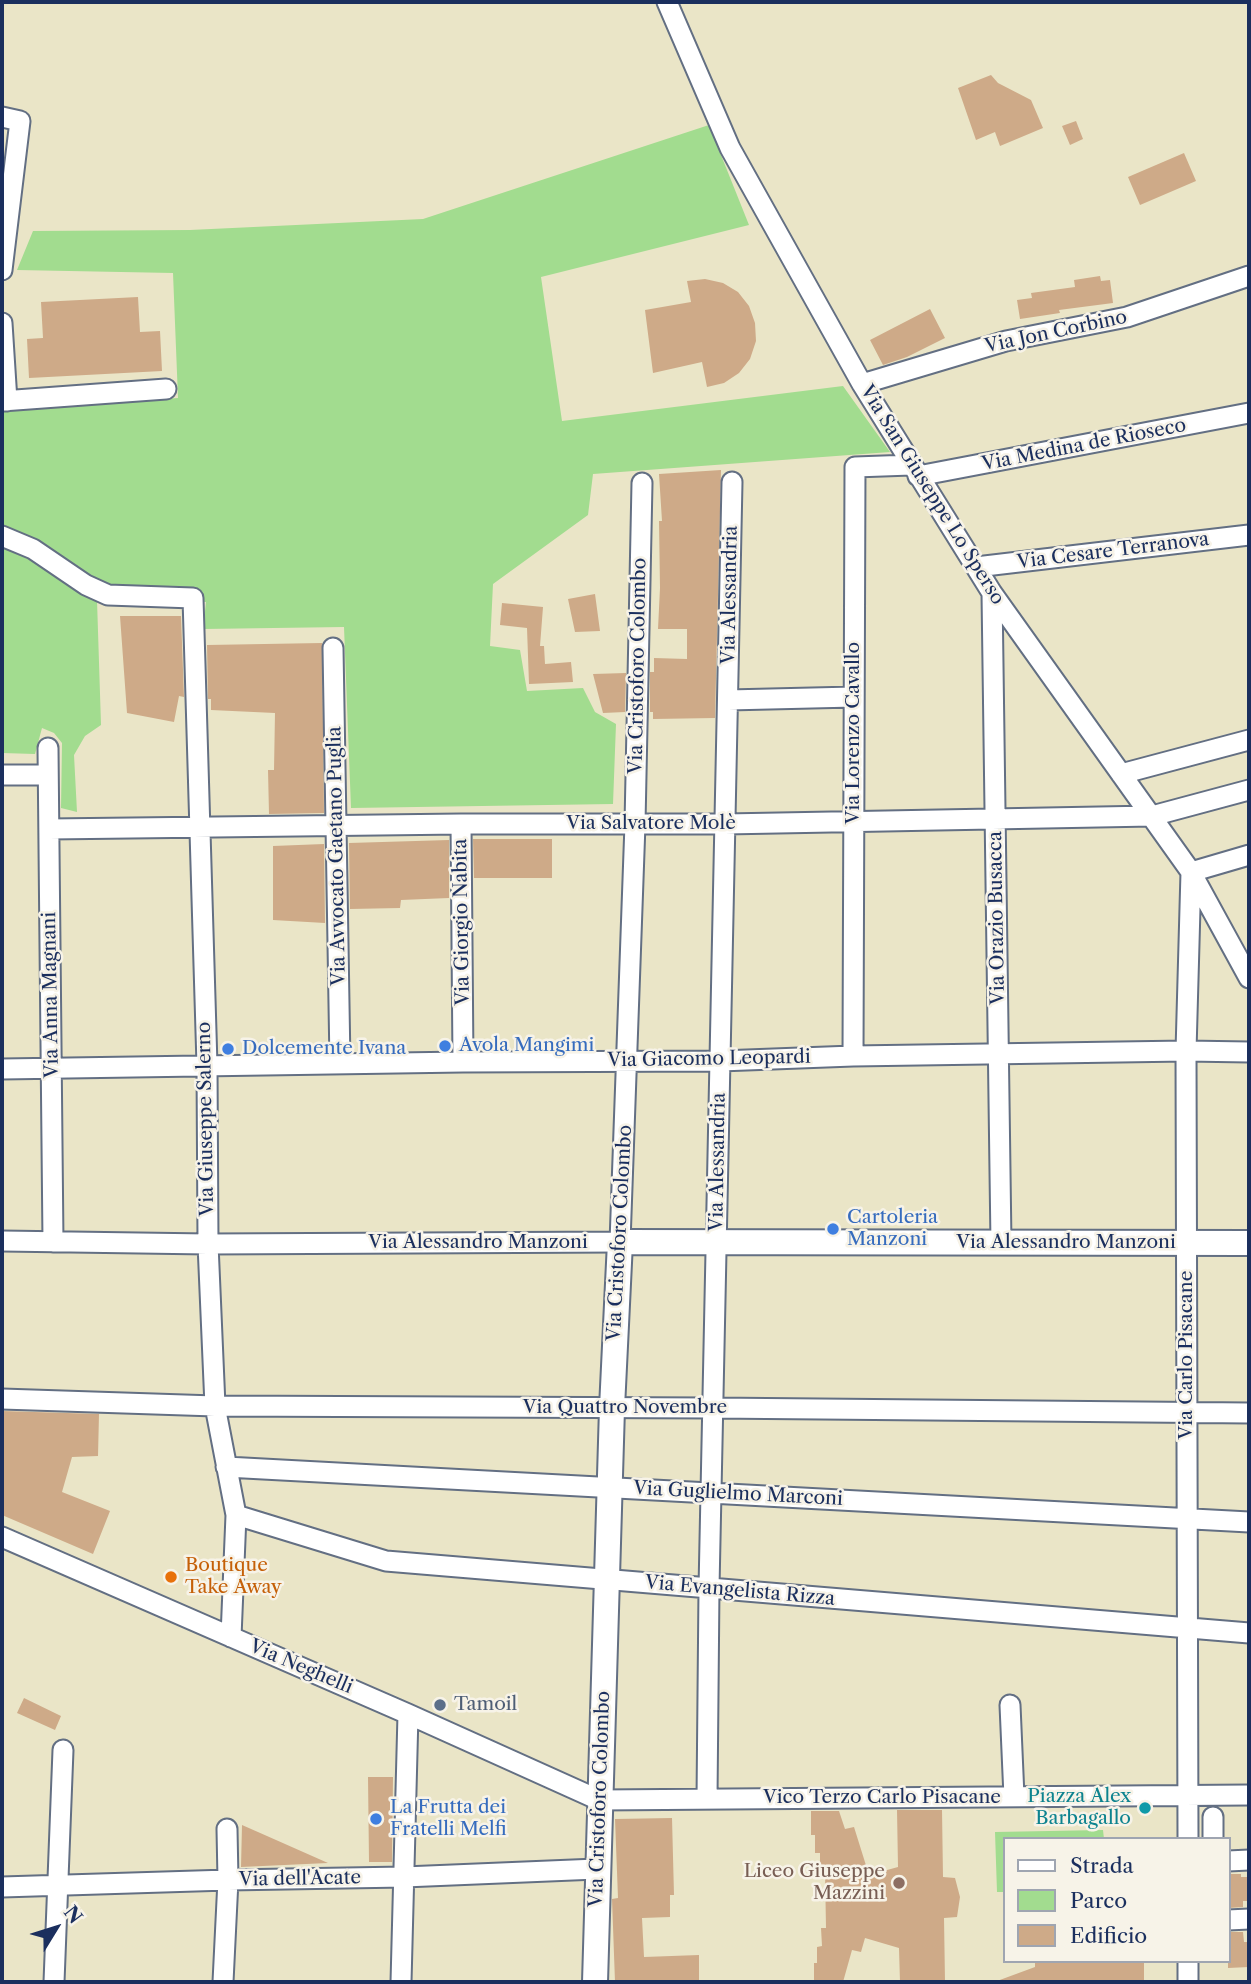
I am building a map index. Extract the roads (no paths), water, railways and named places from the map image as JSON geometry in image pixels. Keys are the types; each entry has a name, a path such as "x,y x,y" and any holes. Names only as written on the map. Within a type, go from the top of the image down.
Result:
{"main road":[{"name":"Via Alessandro Manzoni","path":"620,1242 1249,1244"},
{"name":"Via Cristoforo Colombo","path":"595,1982 611,1408 620,1242"}],"street":[{"name":"Via San Giuseppe Lo Sperso","path":"667,2 730,148 862,384 992,593 1191,872 1247,967"},
{"path":"2,117 20,121 2,270"},
{"name":"Via Jon Corbino","path":"862,384 1006,341 1127,317 1249,276"},
{"path":"2,323 4,401 166,389"},
{"name":"Via Medina de Rioseco","path":"915,471 1249,413"},
{"name":"Via Lorenzo Cavallo","path":"853,1056 855,467 915,471"},
{"name":"Via Alessandria","path":"707,1799 732,482"},
{"name":"Via Cristoforo Colombo","path":"620,1242 635,824 642,483"},
{"name":"Via Cesare Terranova","path":"976,567 1249,535"},
{"name":"Via Giuseppe Salerno","path":"2,536 33,549 86,585 108,595 193,598 206,1065 208,1244 215,1406 236,1515 231,1637"},
{"name":"Via Orazio Busacca","path":"992,593 1001,1243"},
{"name":"Via Avvocato Gaetano Puglia","path":"334,648 340,1063"},
{"path":"728,700 854,697"},
{"path":"1122,774 1249,740"},
{"name":"Via Anna Magnani","path":"48,748 53,1241"},
{"path":"2,775 47,775"},
{"name":"Via Salvatore Molè","path":"49,829 725,824 1152,816 1249,790"},
{"name":"Via Giorgio Nabita","path":"461,824 463,1062"},
{"path":"1191,872 1249,855"},
{"name":"Via Carlo Pisacane","path":"1188,1837 1186,1051 1191,872"},
{"name":"Via Giacomo Leopardi","path":"2,1069 1249,1052"},
{"name":"Via Alessandro Manzoni","path":"2,1241 208,1244 620,1242"},
{"name":"Via Quattro Novembre","path":"2,1399 215,1406 1249,1413"},
{"name":"Via Guglielmo Marconi","path":"226,1467 1249,1522"},
{"name":"Via Evangelista Rizza","path":"236,1515 386,1561 1249,1633"},
{"name":"Via Neghelli","path":"2,1536 599,1800"},
{"path":"1010,1705 1014,1797"},
{"path":"401,1982 408,1714"},
{"path":"54,1982 63,1750"},
{"name":"Vico Terzo Carlo Pisacane","path":"599,1800 1249,1795"},
{"path":"1213,1817 1213,1837"},
{"path":"223,1982 228,1880 227,1829"},
{"path":"1230,1861 1249,1860"},
{"name":"Via dell'Acate","path":"2,1887 404,1877 597,1869"},
{"path":"1230,1920 1249,1919"},
{"path":"1188,1963 1188,1982"}],"place":[{"name":"Avola Mangimi","path":"445,1046"},
{"name":"Dolcemente Ivana","path":"228,1049"},
{"name":"Cartoleria Manzoni","path":"833,1229"},
{"name":"Boutique Take Away","path":"171,1577"},
{"name":"Tamoil","path":"440,1705"},
{"name":"Piazza Alex Barbagallo","path":"1145,1808"},
{"name":"La Frutta dei Fratelli Melfi","path":"376,1819"},
{"name":"Liceo Giuseppe Mazzini","path":"899,1883"}]}
